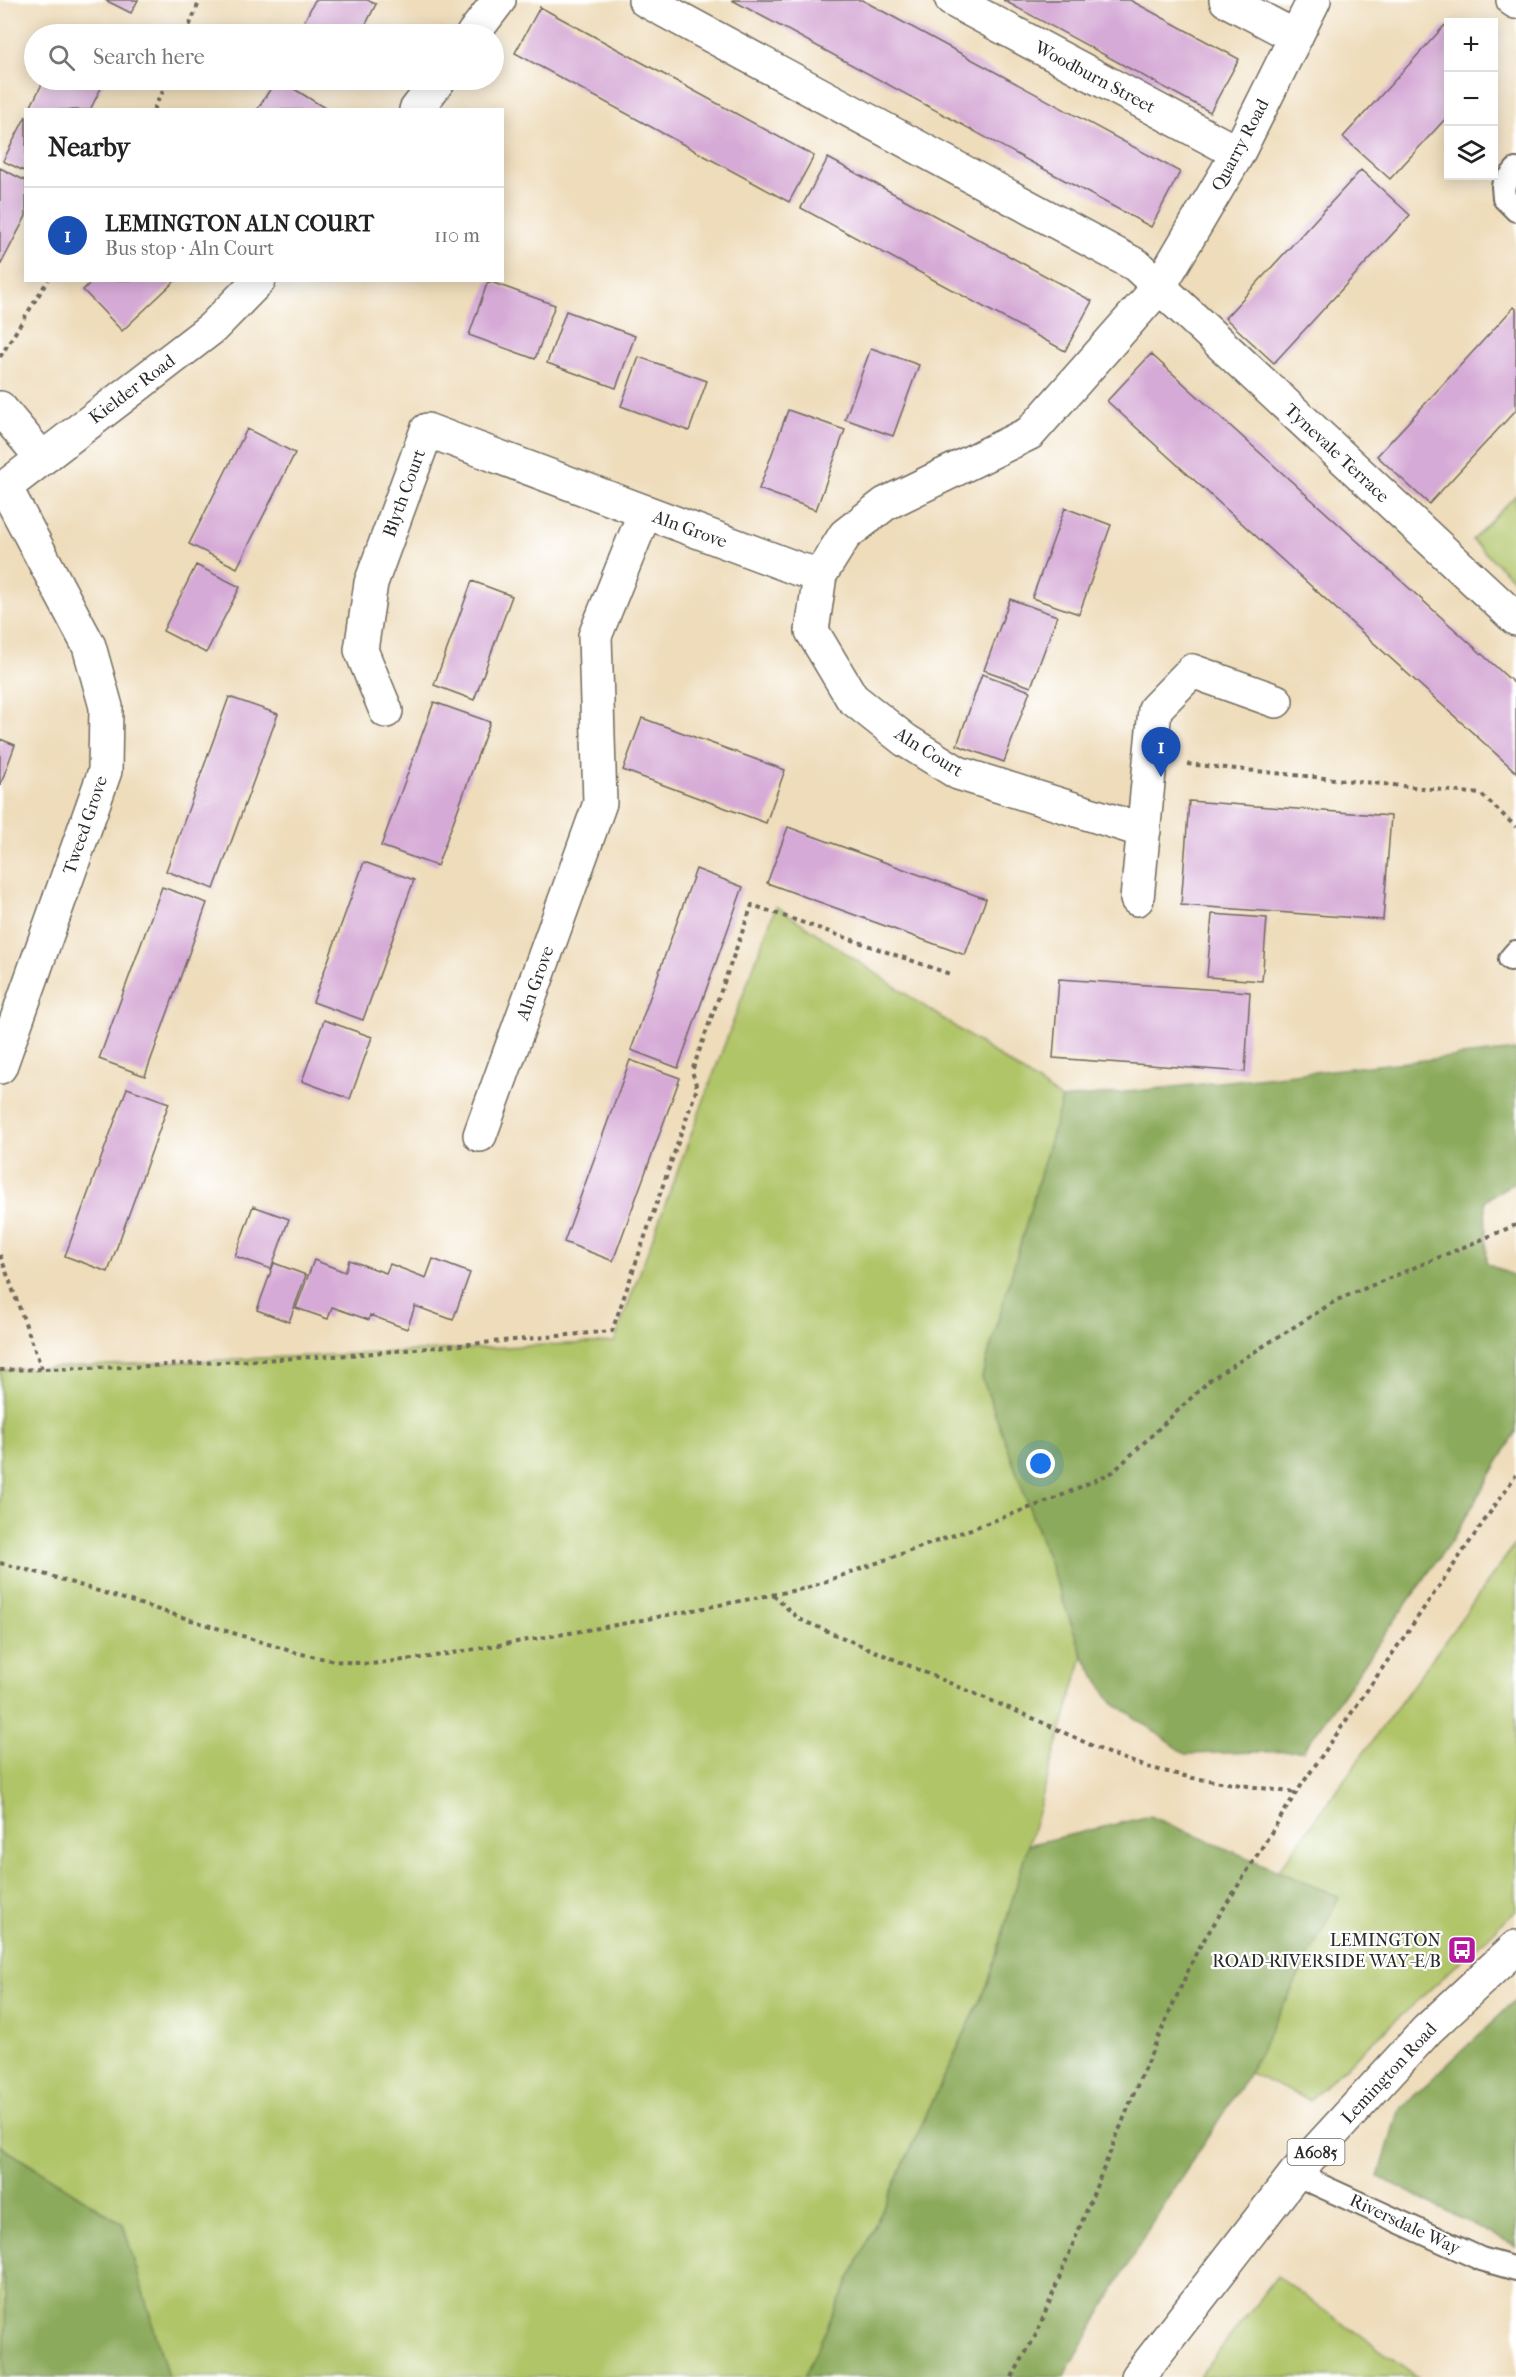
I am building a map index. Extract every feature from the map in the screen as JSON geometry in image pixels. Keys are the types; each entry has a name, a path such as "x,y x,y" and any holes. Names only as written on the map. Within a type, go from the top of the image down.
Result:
{"street":[{"path":"481,24 499,0"},
{"name":"Tynevale Terrace","path":"645,0 1137,265 1516,619"},
{"name":"Woodburn Street","path":"952,0 1238,153"},
{"path":"1226,0 1296,37"},
{"name":"Quarry Road","path":"1159,287 1238,153 1314,0"},
{"path":"418,108 431,90"},
{"name":"Kielder Road","path":"2,489 212,328 257,282"},
{"path":"820,575 845,535 885,504 1030,433 1159,287"},
{"path":"0,408 42,458"},
{"name":"Blyth Court","path":"386,711 361,650 371,583 427,430 645,512"},
{"name":"Tweed Grove","path":"0,1067 105,771 106,707 89,646 2,489"},
{"name":"Aln Grove","path":"480,1135 600,803 596,636 645,512 798,569 820,575"},
{"name":"Aln Court","path":"820,575 812,631 852,698 905,740 958,773 1144,831"},
{"path":"1137,899 1155,709 1192,671 1276,701"},
{"name":"Lemington Road","path":"1138,2377 1295,2174 1427,2030 1516,1947"}],"lane":[{"path":"1516,170 1503,186 1504,198 1516,210"},
{"name":"Riversdale Way","path":"1295,2174 1481,2259 1516,2269"}],"path":[{"path":"190,24 200,0"},
{"path":"154,108 164,90"},
{"path":"0,357 47,282"},
{"path":"1151,760 1481,794 1516,827"},
{"path":"0,1370 130,1367 351,1355 612,1331 697,1088 692,1071 752,905 953,975"},
{"path":"0,1563 47,1575 297,1653 335,1661 370,1664 429,1657 581,1631 807,1588 1054,1499 1113,1472 1211,1379 1337,1300 1516,1226"},
{"path":"0,1256 42,1369"},
{"path":"1012,2377 1037,2333 1141,2076 1197,1951 1296,1793 1516,1475"},
{"path":"773,1594 799,1619 1037,1720 1110,1754 1147,1767 1193,1778 1296,1793"}],"green space":[{"path":"1516,495 1516,582 1472,540"},
{"path":"776,906 1062,1099 982,1377 1083,1656 989,1981 804,2377 168,2377 123,2224 0,2146 0,1370 614,1342"},
{"path":"1516,1050 1516,1181 1485,1200 1487,1263 1516,1277 1516,1432 1457,1532 1303,1751 1186,1754 1110,1700 1083,1656 982,1377 1062,1099"},
{"path":"1516,1543 1516,1911 1309,2100 1249,2073 1339,1897 1278,1871"},
{"path":"1150,1816 1339,1897 1249,2073 1147,2231 1064,2377 804,2377 989,1981 1028,1845"},
{"path":"1516,2000 1516,2246 1379,2177 1398,2111"},
{"path":"0,2146 123,2224 168,2377 4,2377 6,2295 0,2262"},
{"path":"0,2262 6,2295 4,2377 0,2377"},
{"path":"1277,2276 1418,2377 1199,2377"}],"building":[{"path":"105,0 138,0 131,13"},
{"path":"315,0 367,0 376,4 366,24 303,24"},
{"path":"732,0 862,0 1180,172 1151,227"},
{"path":"1003,0 1130,0 1239,59 1210,112"},
{"path":"540,7 814,156 789,202 515,53"},
{"path":"1444,26 1444,120 1390,179 1343,137"},
{"path":"39,90 100,90 91,108 30,108"},
{"path":"270,90 296,90 325,108 258,108"},
{"path":"24,120 24,171 3,161"},
{"path":"828,158 1092,301 1065,351 801,208"},
{"path":"0,168 24,180 24,220 0,266"},
{"path":"1361,170 1410,215 1274,363 1225,318"},
{"path":"91,282 174,282 122,331 83,290"},
{"path":"488,282 555,305 535,359 469,335"},
{"path":"1514,307 1516,309 1516,410 1429,504 1377,456"},
{"path":"566,311 635,336 616,388 547,363"},
{"path":"871,348 919,365 893,436 845,419"},
{"path":"1151,354 1516,685 1516,772 1107,401"},
{"path":"639,357 707,381 689,431 621,406"},
{"path":"788,410 845,430 816,510 759,489"},
{"path":"247,429 295,453 237,568 189,544"},
{"path":"1065,508 1111,525 1079,614 1032,598"},
{"path":"196,565 240,587 206,653 163,631"},
{"path":"472,581 512,596 474,700 434,685"},
{"path":"1010,599 1057,616 1031,687 984,670"},
{"path":"982,674 1030,691 1004,762 957,745"},
{"path":"229,697 278,714 214,889 166,871"},
{"path":"434,702 490,722 437,866 381,846"},
{"path":"642,718 785,770 766,823 623,770"},
{"path":"0,739 15,745 0,786"},
{"path":"1189,801 1391,816 1383,920 1181,905"},
{"path":"788,827 986,899 965,955 767,883"},
{"path":"364,862 414,880 363,1020 313,1002"},
{"path":"696,869 743,887 678,1068 631,1050"},
{"path":"162,887 207,903 145,1076 99,1059"},
{"path":"1212,914 1267,918 1262,981 1207,977"},
{"path":"1059,979 1250,992 1245,1072 1053,1058"},
{"path":"324,1020 372,1037 350,1099 302,1081"},
{"path":"630,1060 680,1078 613,1261 564,1242"},
{"path":"127,1088 169,1103 108,1272 65,1256"},
{"path":"253,1206 289,1219 271,1269 235,1256"},
{"path":"433,1259 470,1273 453,1320 415,1306 407,1329 370,1315 369,1320 332,1307 328,1319 296,1308 314,1260 345,1272 349,1260 386,1273 390,1264 426,1278"},
{"path":"274,1263 306,1275 289,1322 257,1310"}],"place":[{"name":"LEMINGTON ALN COURT","path":"1161,777"},
{"name":"LEMINGTON ROAD-RIVERSIDE WAY-E/B","path":"1462,1950"}]}
